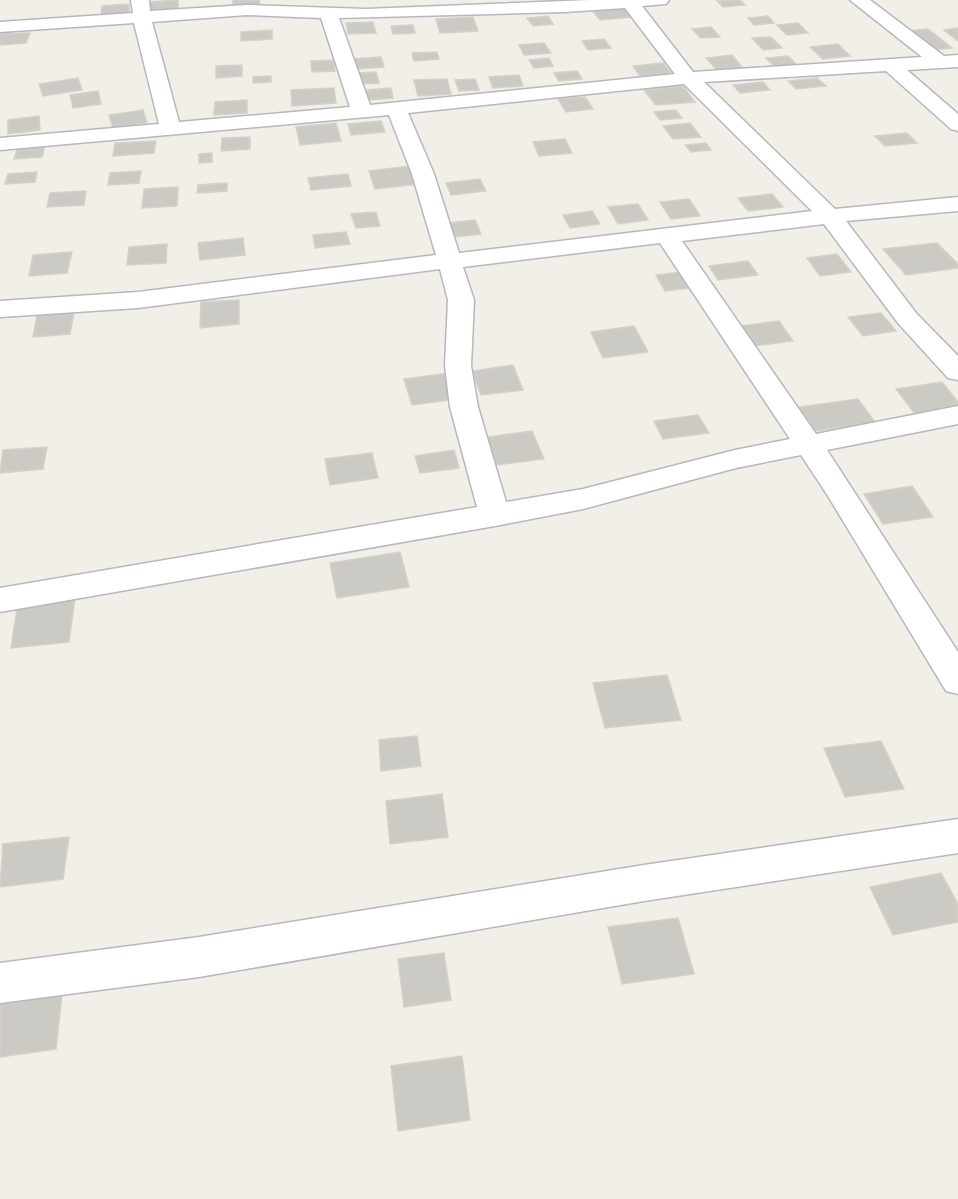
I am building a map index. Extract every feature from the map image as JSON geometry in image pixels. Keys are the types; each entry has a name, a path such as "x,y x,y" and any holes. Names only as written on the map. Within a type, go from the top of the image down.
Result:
{"street":[{"path":"0,27 141,9 271,5 329,14 565,7 660,0"},
{"path":"859,0 949,61"},
{"path":"629,1 688,78 830,216 907,318 958,372"},
{"path":"141,9 171,129"},
{"path":"329,14 362,112"},
{"path":"0,144 362,112 688,78 949,61"},
{"path":"891,65 958,125"},
{"path":"396,108 423,174 461,300 458,366 464,407 495,516"},
{"path":"0,309 138,300 830,216 958,204"},
{"path":"666,236 842,492 958,681"},
{"path":"0,600 495,516 583,499 735,459 808,443 958,415"},
{"path":"0,983 199,957 644,883 958,836"}],"building":[{"path":"178,0 178,9 149,11 150,2"},
{"path":"233,0 259,0 260,4 233,5"},
{"path":"740,0 745,5 723,7 717,1"},
{"path":"129,4 129,14 101,16 102,6"},
{"path":"625,6 634,17 600,20 591,9"},
{"path":"548,16 553,24 533,26 527,18"},
{"path":"768,16 774,23 754,25 748,18"},
{"path":"473,17 478,31 440,33 436,19"},
{"path":"373,22 376,33 348,34 346,23"},
{"path":"798,23 808,33 787,35 777,25"},
{"path":"413,25 415,33 393,34 391,26"},
{"path":"711,27 720,37 701,38 692,29"},
{"path":"958,28 958,41 944,30"},
{"path":"928,29 952,48 931,50 907,31"},
{"path":"272,30 272,39 241,41 241,32"},
{"path":"30,33 26,43 0,45 0,34"},
{"path":"771,37 782,48 763,50 752,38"},
{"path":"604,39 611,48 588,50 582,41"},
{"path":"544,43 551,53 524,55 519,45"},
{"path":"838,44 850,56 823,59 810,47"},
{"path":"437,52 439,59 414,61 412,53"},
{"path":"732,55 743,68 717,70 706,58"},
{"path":"788,56 797,65 775,67 766,58"},
{"path":"381,57 384,67 355,69 353,59"},
{"path":"549,58 553,66 534,68 529,60"},
{"path":"333,60 335,71 312,72 311,61"},
{"path":"663,63 671,73 640,76 633,66"},
{"path":"242,65 242,76 216,78 216,66"},
{"path":"577,71 582,79 559,81 554,73"},
{"path":"376,72 379,83 360,84 358,73"},
{"path":"519,75 523,86 493,88 489,77"},
{"path":"271,76 271,82 253,83 253,77"},
{"path":"78,78 82,90 43,96 39,84"},
{"path":"817,78 826,86 796,89 788,81"},
{"path":"447,79 451,94 418,96 414,80"},
{"path":"475,79 479,90 459,91 455,80"},
{"path":"763,82 770,90 740,93 733,85"},
{"path":"683,86 695,102 656,105 644,90"},
{"path":"334,88 336,103 292,106 291,90"},
{"path":"391,88 393,98 368,100 367,90"},
{"path":"98,91 101,104 73,108 70,95"},
{"path":"585,97 593,109 566,112 558,99"},
{"path":"247,100 247,113 214,115 215,102"},
{"path":"143,110 147,123 113,128 109,115"},
{"path":"676,110 682,118 660,120 654,112"},
{"path":"39,116 40,130 8,134 8,120"},
{"path":"381,121 385,132 351,135 348,124"},
{"path":"336,123 341,141 300,145 296,127"},
{"path":"690,123 701,137 673,139 663,126"},
{"path":"907,133 917,143 885,146 875,136"},
{"path":"250,137 250,149 221,151 222,138"},
{"path":"565,139 572,153 539,156 533,142"},
{"path":"156,141 154,153 113,156 115,143"},
{"path":"706,143 711,150 691,152 685,145"},
{"path":"45,145 42,157 14,159 18,147"},
{"path":"212,153 212,162 199,163 199,154"},
{"path":"411,166 418,184 375,189 369,171"},
{"path":"141,171 139,183 108,185 110,173"},
{"path":"37,172 35,182 5,184 8,174"},
{"path":"348,174 351,186 311,190 308,178"},
{"path":"480,179 486,191 451,195 446,183"},
{"path":"227,183 227,191 197,193 198,185"},
{"path":"178,187 177,206 142,208 144,189"},
{"path":"86,191 84,205 47,207 50,193"},
{"path":"772,194 783,207 748,211 738,198"},
{"path":"689,199 700,216 671,219 660,202"},
{"path":"638,204 648,220 618,224 608,207"},
{"path":"592,211 600,224 570,228 563,215"},
{"path":"376,212 380,226 356,228 351,214"},
{"path":"475,220 481,234 453,237 448,223"},
{"path":"346,232 350,244 315,248 313,235"},
{"path":"243,238 245,255 200,260 198,243"},
{"path":"937,243 958,264 958,268 906,275 883,249"},
{"path":"167,244 166,263 127,265 129,247"},
{"path":"72,252 67,273 29,276 33,255"},
{"path":"837,254 851,272 820,276 807,258"},
{"path":"748,261 758,275 718,280 709,266"},
{"path":"681,272 691,288 665,291 656,275"},
{"path":"239,300 239,324 200,328 201,302"},
{"path":"74,312 70,334 33,337 37,315"},
{"path":"881,313 896,331 863,336 848,317"},
{"path":"779,321 793,341 754,346 741,326"},
{"path":"634,326 648,352 603,358 591,332"},
{"path":"513,365 523,390 481,395 472,371"},
{"path":"448,373 457,399 412,405 404,379"},
{"path":"942,382 958,402 958,408 915,414 896,389"},
{"path":"858,399 875,422 815,431 799,407"},
{"path":"698,415 709,433 663,439 654,421"},
{"path":"532,431 544,459 497,465 487,437"},
{"path":"47,447 43,469 0,473 3,450"},
{"path":"454,450 459,468 420,473 415,456"},
{"path":"372,453 378,478 330,485 325,459"},
{"path":"912,486 933,517 883,524 864,494"},
{"path":"400,552 409,587 337,598 330,563"},
{"path":"75,597 69,642 11,648 18,602"},
{"path":"667,675 681,720 605,728 593,683"},
{"path":"417,736 421,766 381,771 379,740"},
{"path":"881,741 904,789 845,797 824,748"},
{"path":"442,794 448,837 390,844 386,801"},
{"path":"69,837 63,879 0,887 3,844"},
{"path":"941,873 958,904 958,922 893,935 870,887"},
{"path":"678,918 694,974 622,984 608,927"},
{"path":"444,953 451,1000 404,1007 398,959"},
{"path":"62,994 56,1049 0,1057 0,1003"},
{"path":"462,1056 470,1120 398,1131 391,1066"}]}
